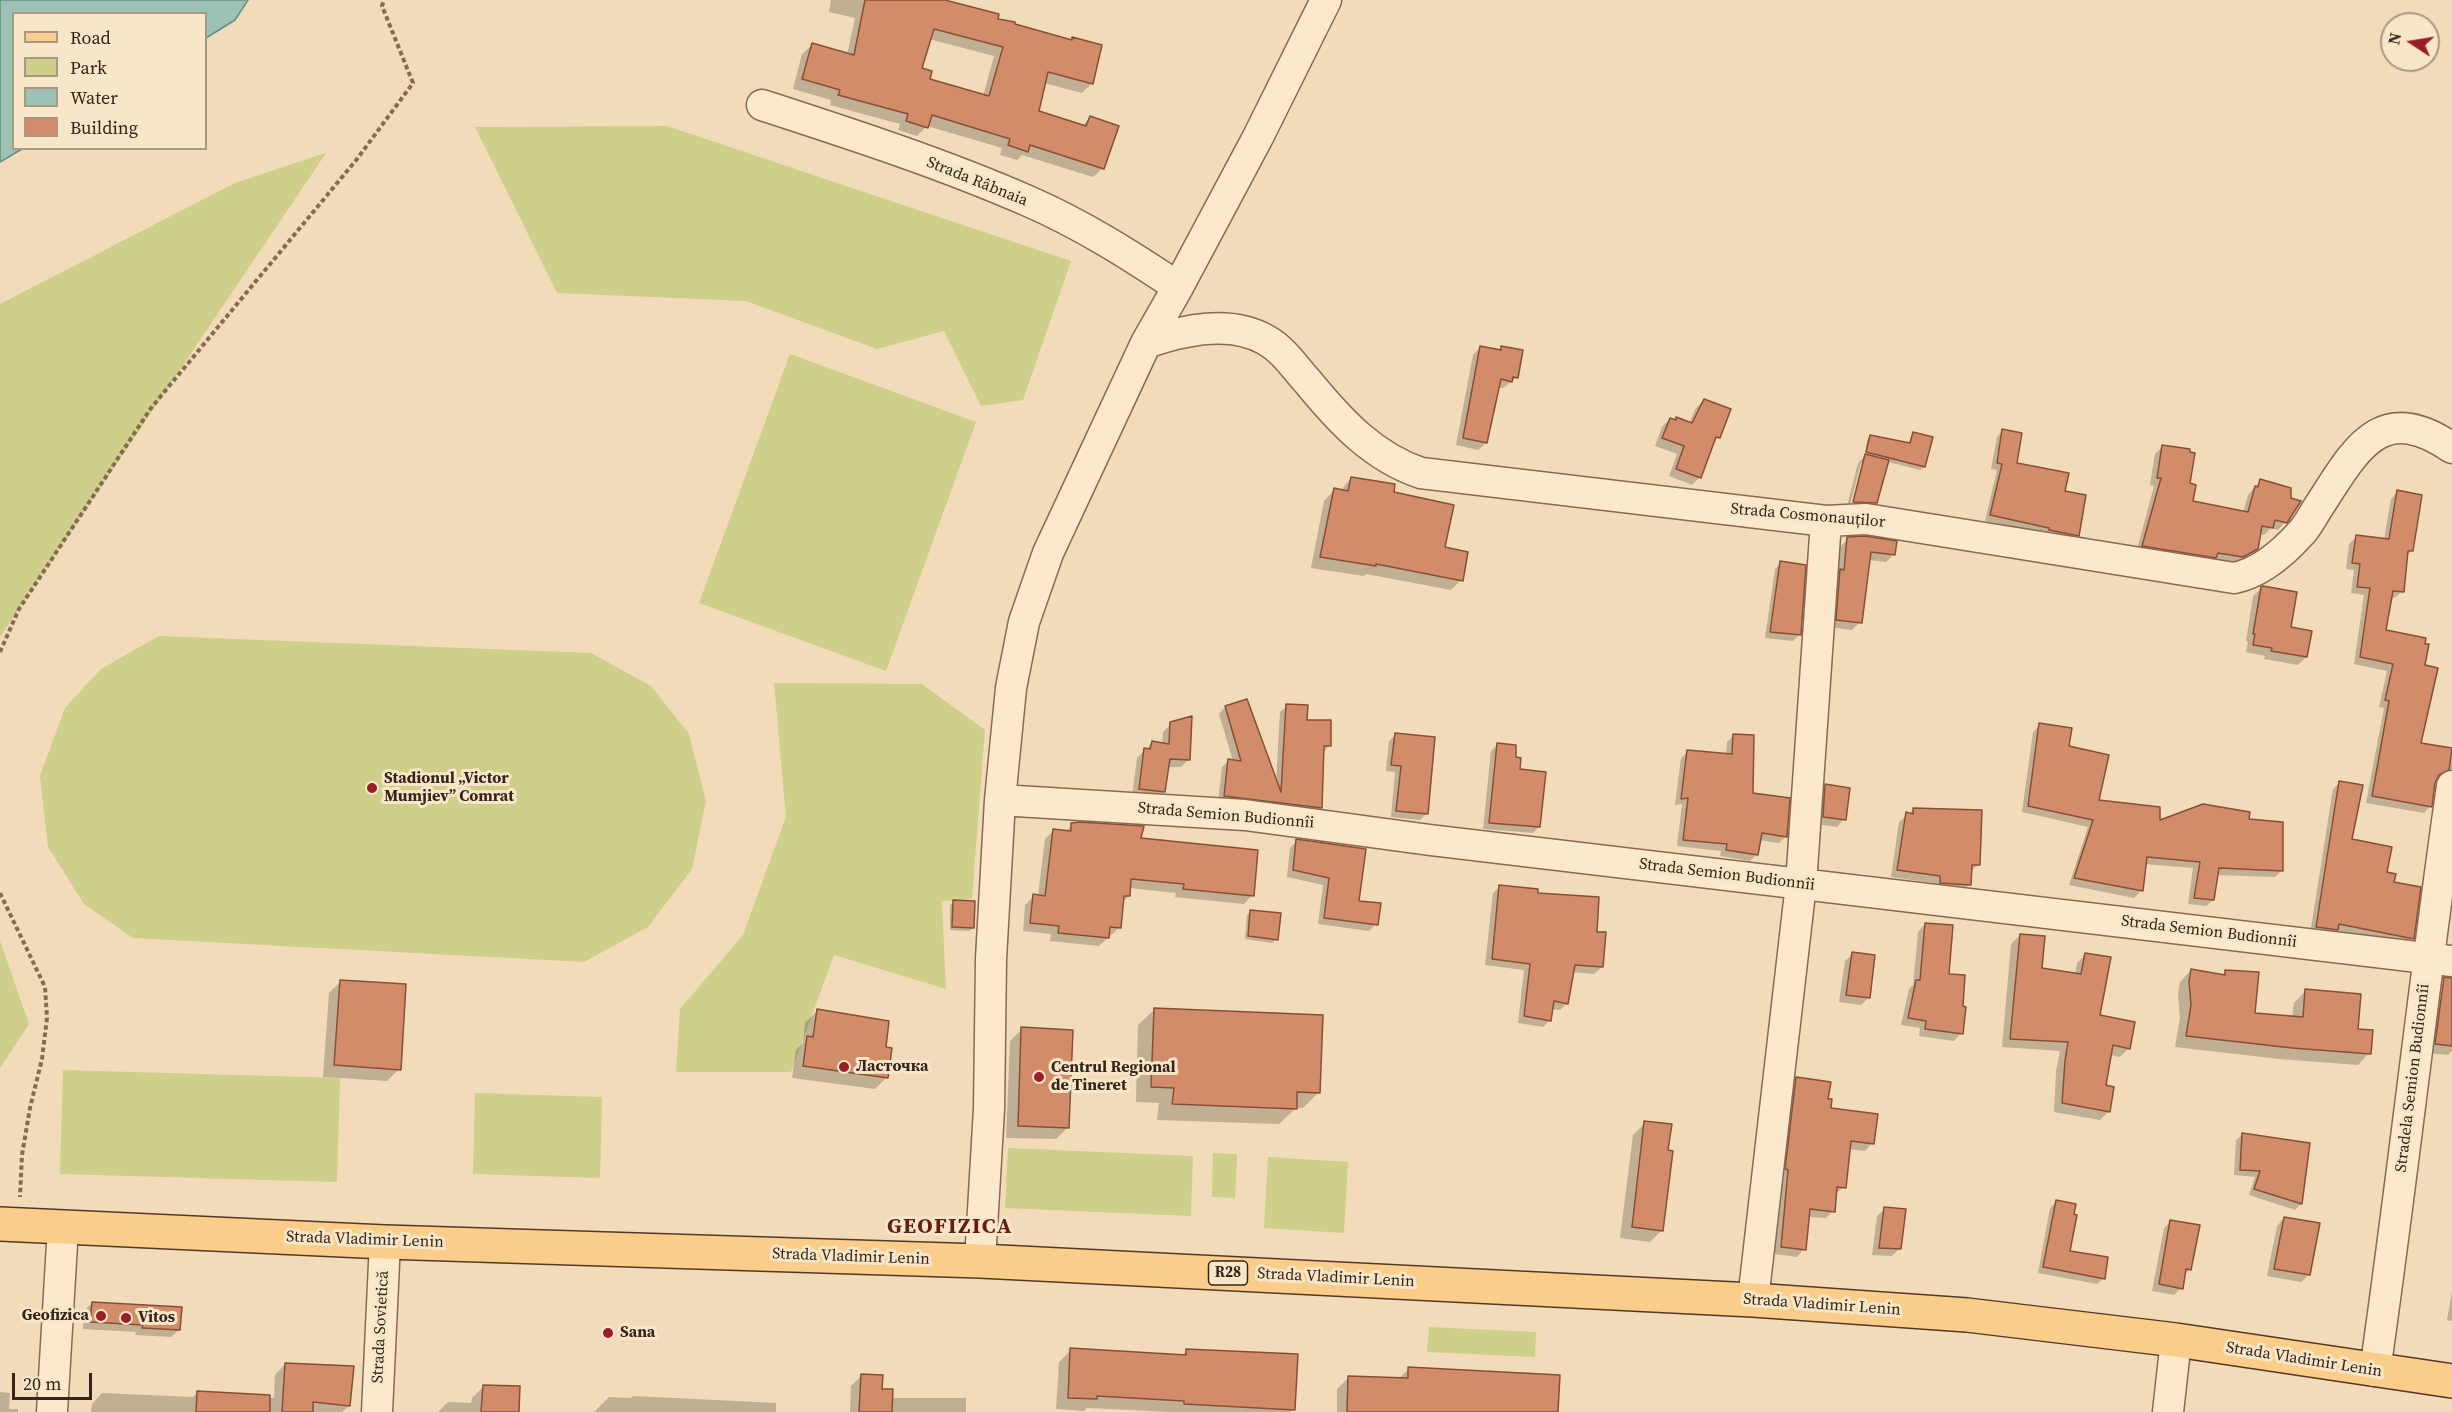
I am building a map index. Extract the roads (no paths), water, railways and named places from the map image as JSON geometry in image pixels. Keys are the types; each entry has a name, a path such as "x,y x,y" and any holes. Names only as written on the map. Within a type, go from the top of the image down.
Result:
{"main road":[{"name":"Strada Vladimir Lenin","path":"9,1225 385,1242 980,1261 1753,1300 1967,1315 2176,1340 2452,1381"}],"street":[{"path":"980,1261 989,1109 991,959 1000,800 1011,688 1024,622 1048,553 1146,342 1178,287 1257,137 1326,0"},
{"name":"Strada Râbnaia","path":"762,105 876,143 1029,202 1114,245 1178,287"},
{"name":"Strada Cosmonauților","path":"1146,342 1178,332 1217,328 1252,333 1268,340 1284,354 1335,414 1357,436 1402,467 1421,473 1826,520 1866,519 2234,578 2249,575 2263,567 2302,533 2354,452 2373,437 2404,427 2438,438 2452,448"},
{"path":"1753,1300 1801,884 1826,520"},
{"name":"Stradela Semion Budionnîi","path":"2375,1371 2440,959 2452,786"},
{"name":"Strada Semion Budionnîi","path":"1000,800 1245,814 1430,840 2440,959"},
{"path":"52,1412 63,1227"},
{"name":"Strada Sovietică","path":"377,1412 385,1242"},
{"path":"2168,1412 2176,1340"}],"water":[{"path":"0,0 248,0 235,20 207,37 207,12 12,12 12,150 20,150 0,162"}],"place":[{"name":"Stadionul „Victor Mumjiev” Comrat","path":"372,788"},
{"name":"Ласточка","path":"844,1067"},
{"name":"Centrul Regional de Tineret","path":"1039,1077"},
{"name":"Geofizica","path":"101,1316"},
{"name":"Vitos","path":"126,1318"},
{"name":"Sana","path":"608,1333"}],"district":[{"name":"GEOFIZICA","path":"950,1227"}]}
